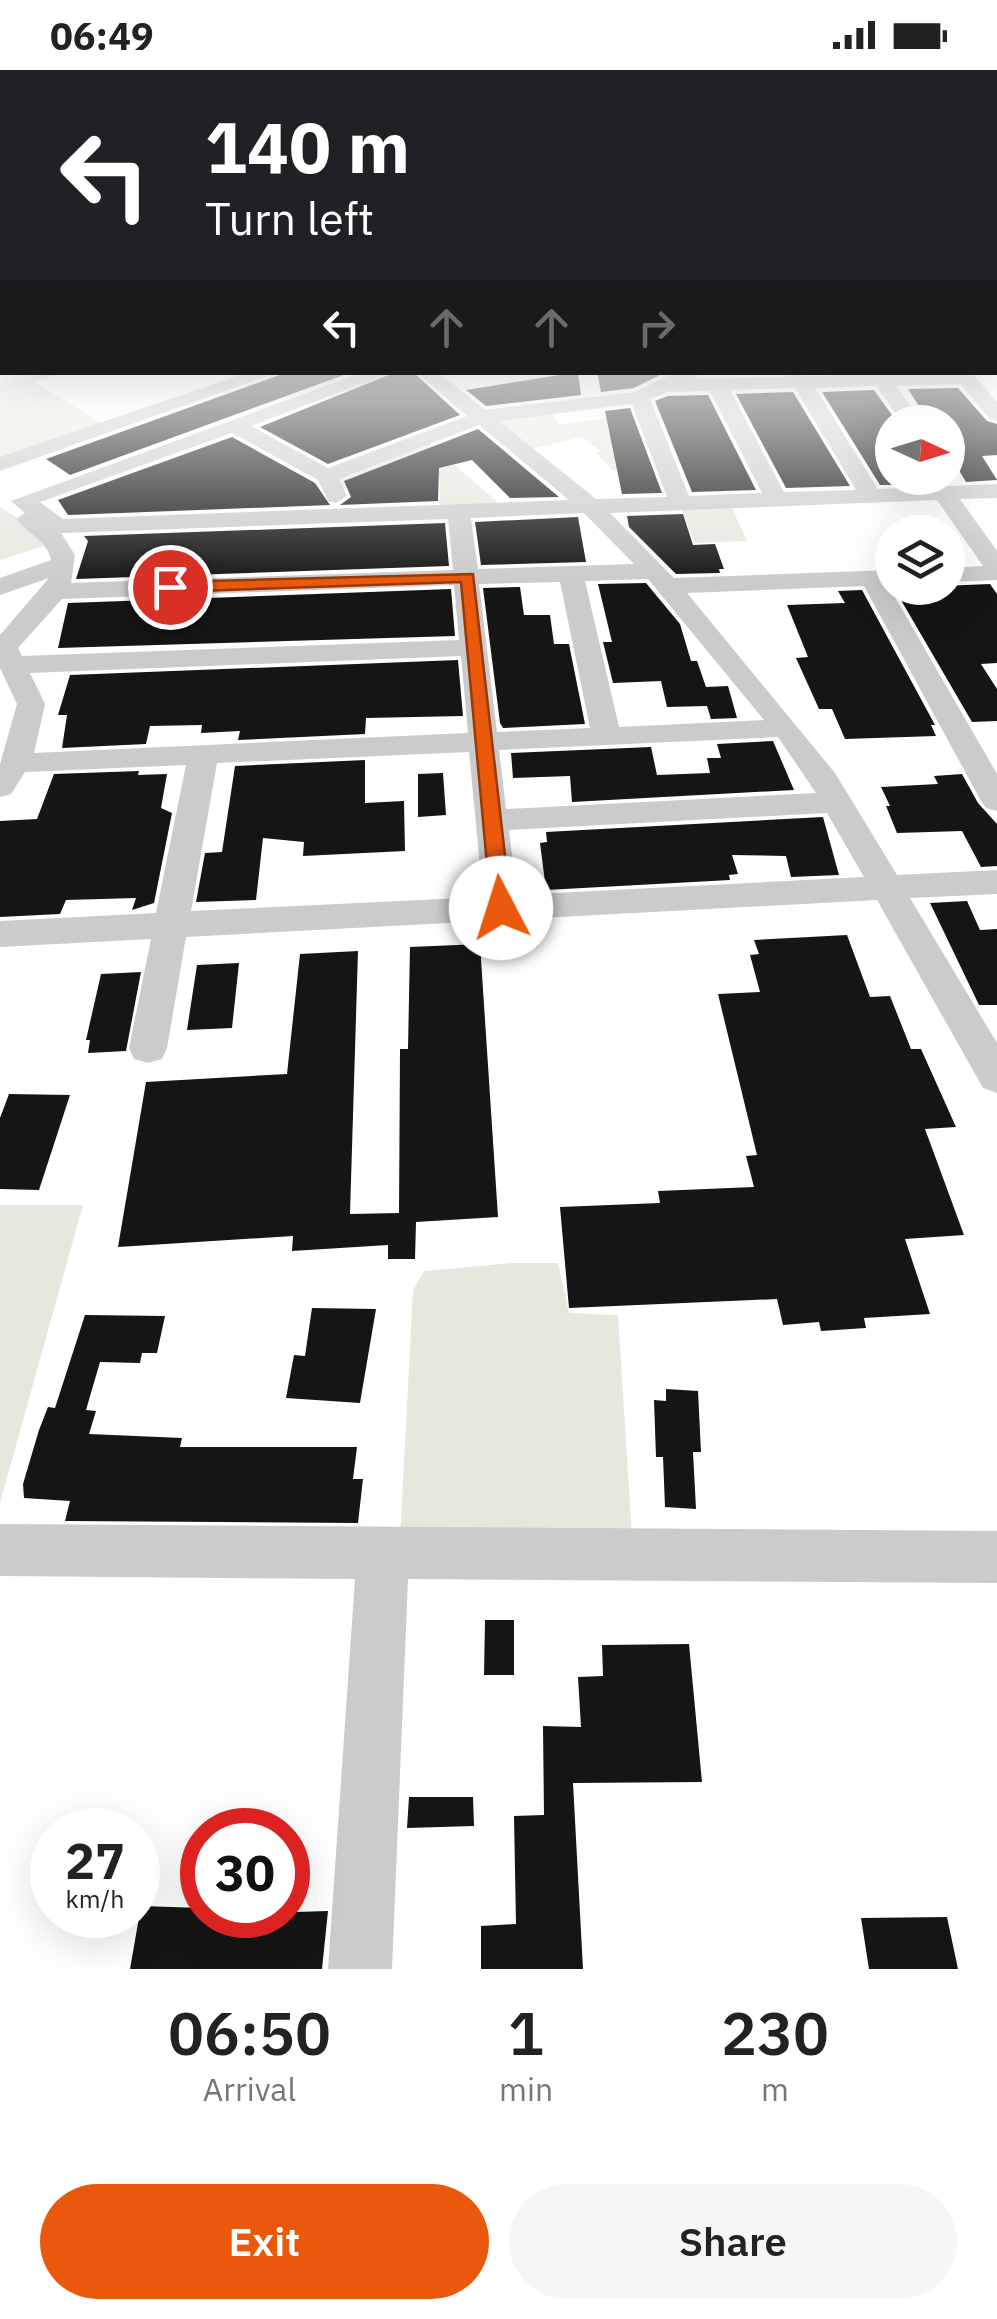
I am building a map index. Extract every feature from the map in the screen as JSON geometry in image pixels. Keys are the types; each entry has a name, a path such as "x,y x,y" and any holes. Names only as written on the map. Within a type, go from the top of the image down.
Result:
{"street":[{"path":"0,464 165,408"},
{"path":"42,527 52,520 22,502 286,408"},
{"path":"470,408 591,507 662,578 786,728 836,802 883,888 984,1032 997,1077"},
{"path":"327,476 482,417 553,408"},
{"path":"646,408 680,503"},
{"path":"729,408 776,500"},
{"path":"817,408 872,496"},
{"path":"235,426 327,476 346,516"},
{"path":"965,488 997,492"},
{"path":"42,527 880,495"},
{"path":"956,495 997,571 965,574"},
{"path":"0,502 42,527 63,564 58,591 5,655"},
{"path":"459,512 501,908"},
{"path":"0,587 63,564"},
{"path":"572,574 607,736"},
{"path":"58,591 572,574 875,578"},
{"path":"896,605 997,801"},
{"path":"5,655 475,647"},
{"path":"5,655 32,704 8,775 203,754 786,728"},
{"path":"148,1048 203,754"},
{"path":"493,820 836,802"},
{"path":"0,934 997,882"},
{"path":"0,1550 997,1557"},
{"path":"360,1969 383,1551"}],"shaded area":[{"path":"0,408 76,408 104,425 5,459 0,456"},
{"path":"550,410 558,425 606,418 626,469 613,471 596,453 601,451 582,437 532,449 495,421"},
{"path":"427,441 501,505 440,507 440,478 394,479 337,490 337,475"},
{"path":"731,506 747,541 695,543 681,508"},
{"path":"0,507 31,527 44,546 0,560"},
{"path":"0,1205 83,1205 0,1503"},
{"path":"558,1263 569,1313 618,1315 632,1537 400,1539 413,1290 424,1271"}],"building":[{"path":"189,408 254,408 70,475 46,459"},
{"path":"308,408 452,408 460,415 328,464 260,427"},
{"path":"630,408 662,493 622,494 605,411"},
{"path":"658,408 714,408 756,490 692,492"},
{"path":"743,408 802,408 850,486 786,488"},
{"path":"832,408 875,408 875,477"},
{"path":"965,408 975,408 987,421 997,424 997,455 982,456 997,480 966,482"},
{"path":"478,429 559,497 510,498 472,460 439,468 438,501 340,505 351,497 344,481"},
{"path":"232,437 315,483 330,505 68,515 58,500"},
{"path":"683,514 693,545 715,544 724,569 719,569 720,573 676,574 629,527 627,516"},
{"path":"578,517 586,562 481,565 475,522"},
{"path":"445,523 449,566 76,579 88,541 84,536"},
{"path":"646,583 680,624 691,661 697,661 706,687 728,686 737,718 711,719 707,706 667,707 661,681 613,683 603,642 612,642 598,584"},
{"path":"990,584 997,594 997,663 981,664 997,689 997,721 972,722 904,605 965,605 965,585"},
{"path":"520,587 524,615 550,615 554,644 569,644 585,724 503,728 500,723 483,588"},
{"path":"451,589 455,636 58,648 68,603"},
{"path":"862,590 935,725 931,725 936,736 845,739 832,709 819,709 796,658 808,657 787,605 845,603 838,591"},
{"path":"458,660 463,716 366,718 365,734 238,740 240,731 201,733 202,725 150,726 146,744 62,748 67,715 58,715 70,675"},
{"path":"773,741 794,790 572,802 570,776 513,778 511,753 651,747 657,775 710,773 707,758 721,758 717,744"},
{"path":"365,760 365,803 404,801 405,851 303,856 304,842 263,838 256,900 196,902 205,853 222,852 235,766"},
{"path":"139,771 138,775 167,774 161,808 172,813 154,903 132,910 136,898 66,900 60,914 0,917 0,821 37,819 54,774"},
{"path":"443,773 446,815 418,817 418,774"},
{"path":"962,774 978,803 997,824 997,866 981,867 962,831 897,833 886,806 890,806 881,787 938,784 934,776"},
{"path":"823,817 839,875 791,877 786,856 732,855 738,874 729,875 730,880 546,890 540,843 547,842 546,832"},
{"path":"967,901 980,930 997,929 997,1005 979,1005 930,903"},
{"path":"847,935 870,997 890,996 911,1049 921,1049 956,1127 925,1129 964,1235 905,1239 930,1314 864,1318 866,1328 821,1331 819,1322 783,1325 777,1299 569,1308 560,1207 660,1203 658,1191 754,1187 746,1156 757,1155 718,994 760,992 750,955 759,954 754,940"},
{"path":"480,944 498,1217 416,1222 415,1259 388,1259 388,1245 292,1251 293,1236 118,1247 146,1082 287,1074 300,954 358,951 350,1214 399,1213 400,1049 408,1049 410,947"},
{"path":"239,963 232,1028 187,1030 197,965"},
{"path":"141,972 126,1051 88,1053 90,1040 86,1040 101,974"},
{"path":"9,1094 70,1095 39,1190 0,1189 0,1118"},
{"path":"312,1308 376,1309 360,1403 286,1398 294,1355 305,1356"},
{"path":"85,1315 165,1316 157,1353 142,1353 140,1363 100,1362 86,1410 96,1411 89,1434 182,1438 180,1447 357,1447 353,1479 363,1479 358,1523 65,1521 70,1501 24,1498 23,1484 39,1430 48,1407 55,1408"},
{"path":"666,1389 698,1391 701,1452 693,1452 696,1509 665,1507 663,1457 656,1457 654,1400 666,1401"},
{"path":"485,1620 514,1620 514,1675 484,1675"},
{"path":"689,1644 702,1782 573,1783 583,1969 481,1969 481,1926 516,1924 514,1816 544,1815 543,1726 581,1727 578,1677 603,1676 602,1645"},
{"path":"409,1797 473,1797 474,1826 407,1828"},
{"path":"160,1907 180,1907 180,1938 310,1938 310,1912 328,1911 322,1969 130,1969 135,1938 160,1938"},
{"path":"947,1917 958,1969 869,1969 861,1918"}],"route":[{"path":"170,587 468,577 501,908"}]}
